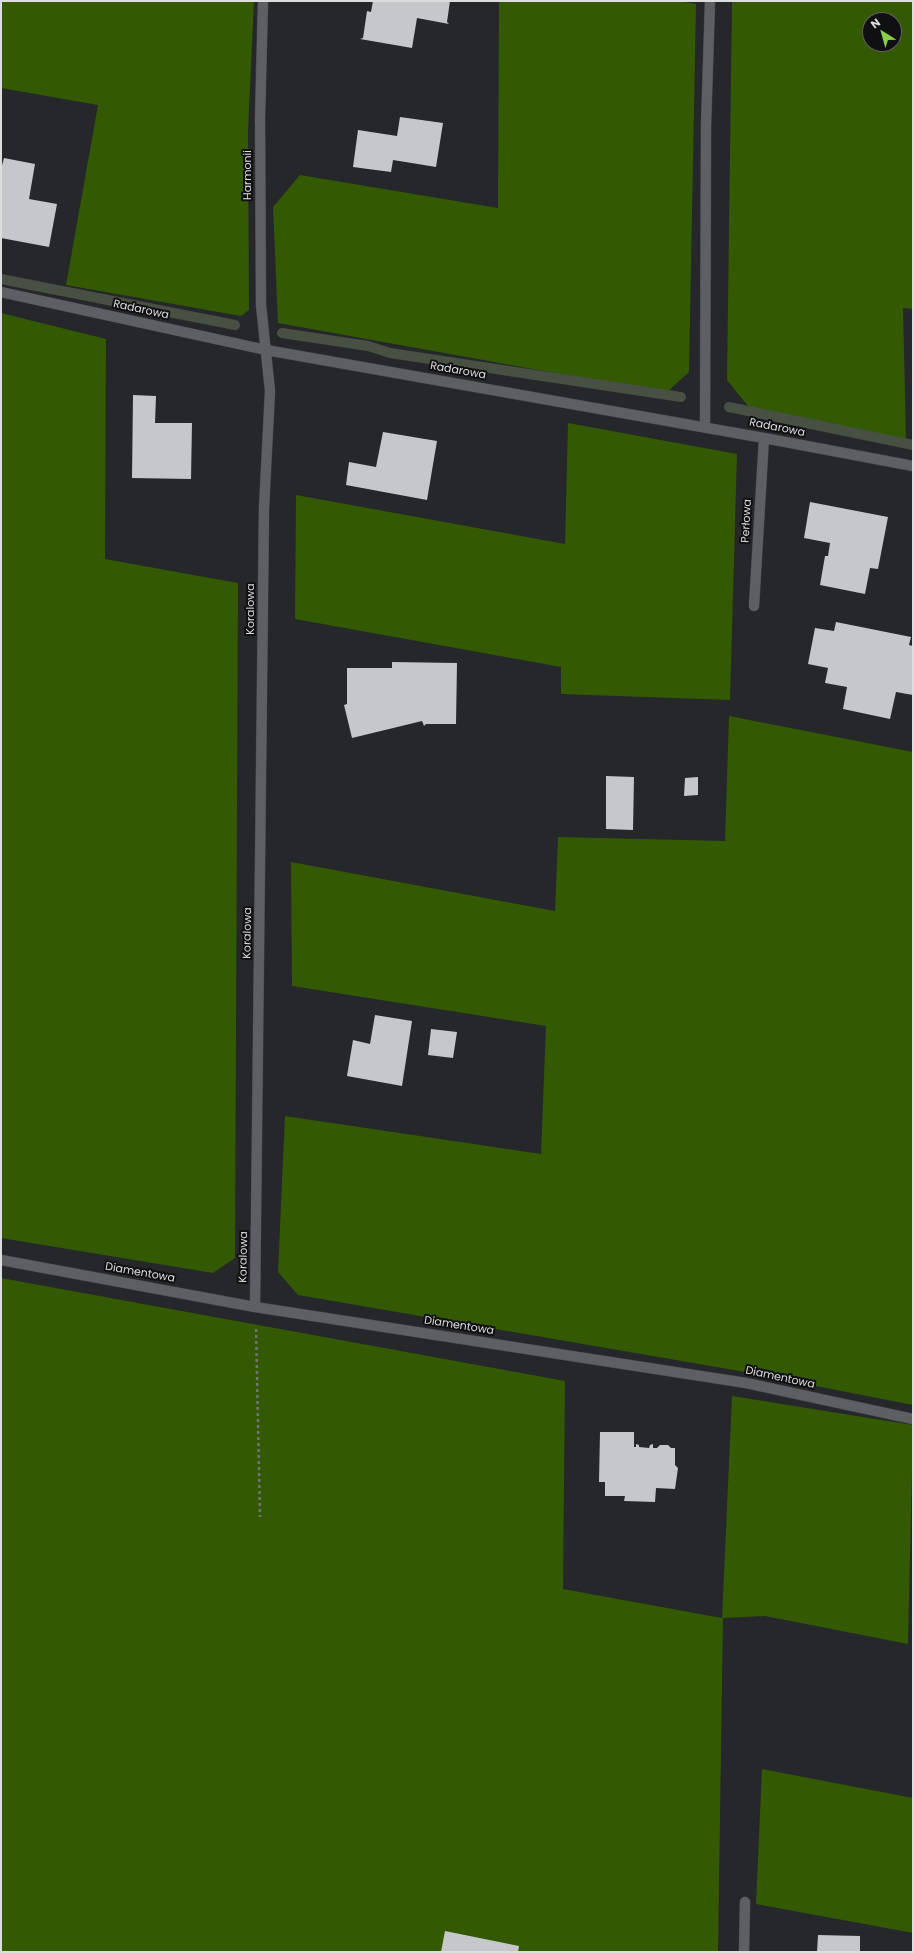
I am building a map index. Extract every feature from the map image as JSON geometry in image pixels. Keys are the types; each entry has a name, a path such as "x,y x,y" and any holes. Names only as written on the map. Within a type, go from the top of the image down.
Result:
{"street":[{"name":"Harmonii","path":"262,1 260,119 261,305 266,350"},
{"path":"705,427 706,135 710,1"},
{"name":"Radarowa","path":"1,292 266,350 705,427 913,466"},
{"name":"Koralowa","path":"255,1307 264,508 270,392 266,350"},
{"name":"Perłowa","path":"754,606 764,438"},
{"name":"Diamentowa","path":"1,1260 255,1307 746,1383 913,1419"},
{"path":"744,1952 745,1902"}],"path":[{"path":"255,1307 260,1517"}],"green space":[{"path":"1,1 254,1 248,131 249,310 241,316 66,285 98,105 1,88"},
{"path":"499,1 679,1 696,4 689,372 666,393 278,323 273,207 300,175 498,208"},
{"path":"732,1 913,1 913,309 903,308 906,439 751,410 727,380"},
{"path":"1,313 106,339 105,559 238,583 235,1258 213,1273 1,1238"},
{"path":"568,423 737,454 730,700 561,694 561,667 295,619 296,495 565,544"},
{"path":"729,716 913,752 913,1405 734,1370 298,1295 278,1272 285,1116 541,1154 546,1026 292,986 291,862 555,911 558,837 725,841"},
{"path":"1,1278 565,1381 563,1589 722,1618 732,1396 913,1425 908,1644 765,1616 723,1618 718,1952 1,1952"},
{"path":"762,1769 913,1798 913,1933 756,1904"}],"building":[{"path":"373,1 450,1 447,22 449,24 417,18 412,48 360,39 363,38 367,11 371,12"},
{"path":"400,117 443,123 436,167 393,160 391,172 353,167 358,130 397,136"},
{"path":"4,158 35,164 29,199 57,204 49,247 1,238 1,169"},
{"path":"133,395 156,396 155,423 192,423 191,479 132,478"},
{"path":"383,432 437,441 427,500 346,485 349,462 376,467"},
{"path":"810,502 888,517 878,569 870,568 865,594 820,585 825,556 828,556 830,543 804,538"},
{"path":"836,622 911,637 909,645 913,646 913,695 896,692 890,719 843,709 847,687 825,683 828,668 808,664 815,628 834,631"},
{"path":"392,662 457,663 456,724 426,724 424,726 422,721 352,738 344,705 347,704 347,668 392,668"},
{"path":"606,776 634,777 633,830 606,829"},
{"path":"698,777 698,795 684,796 685,778"},
{"path":"375,1015 412,1021 402,1086 347,1076 353,1040 370,1044"},
{"path":"431,1029 457,1032 453,1058 428,1055"},
{"path":"600,1432 634,1432 634,1447 636,1447 636,1444 639,1445 639,1447 649,1448 650,1445 653,1444 653,1448 657,1448 660,1445 668,1445 671,1448 675,1448 675,1465 678,1468 675,1489 656,1488 655,1502 624,1501 625,1496 605,1496 605,1482 599,1482"},
{"path":"445,1931 519,1946 518,1952 441,1952"},
{"path":"818,1935 860,1936 860,1952 817,1952"}],"waterway":[{"path":"1,279 235,325"},
{"path":"282,333 368,346 390,353 681,397"},
{"path":"729,407 913,445"}]}
